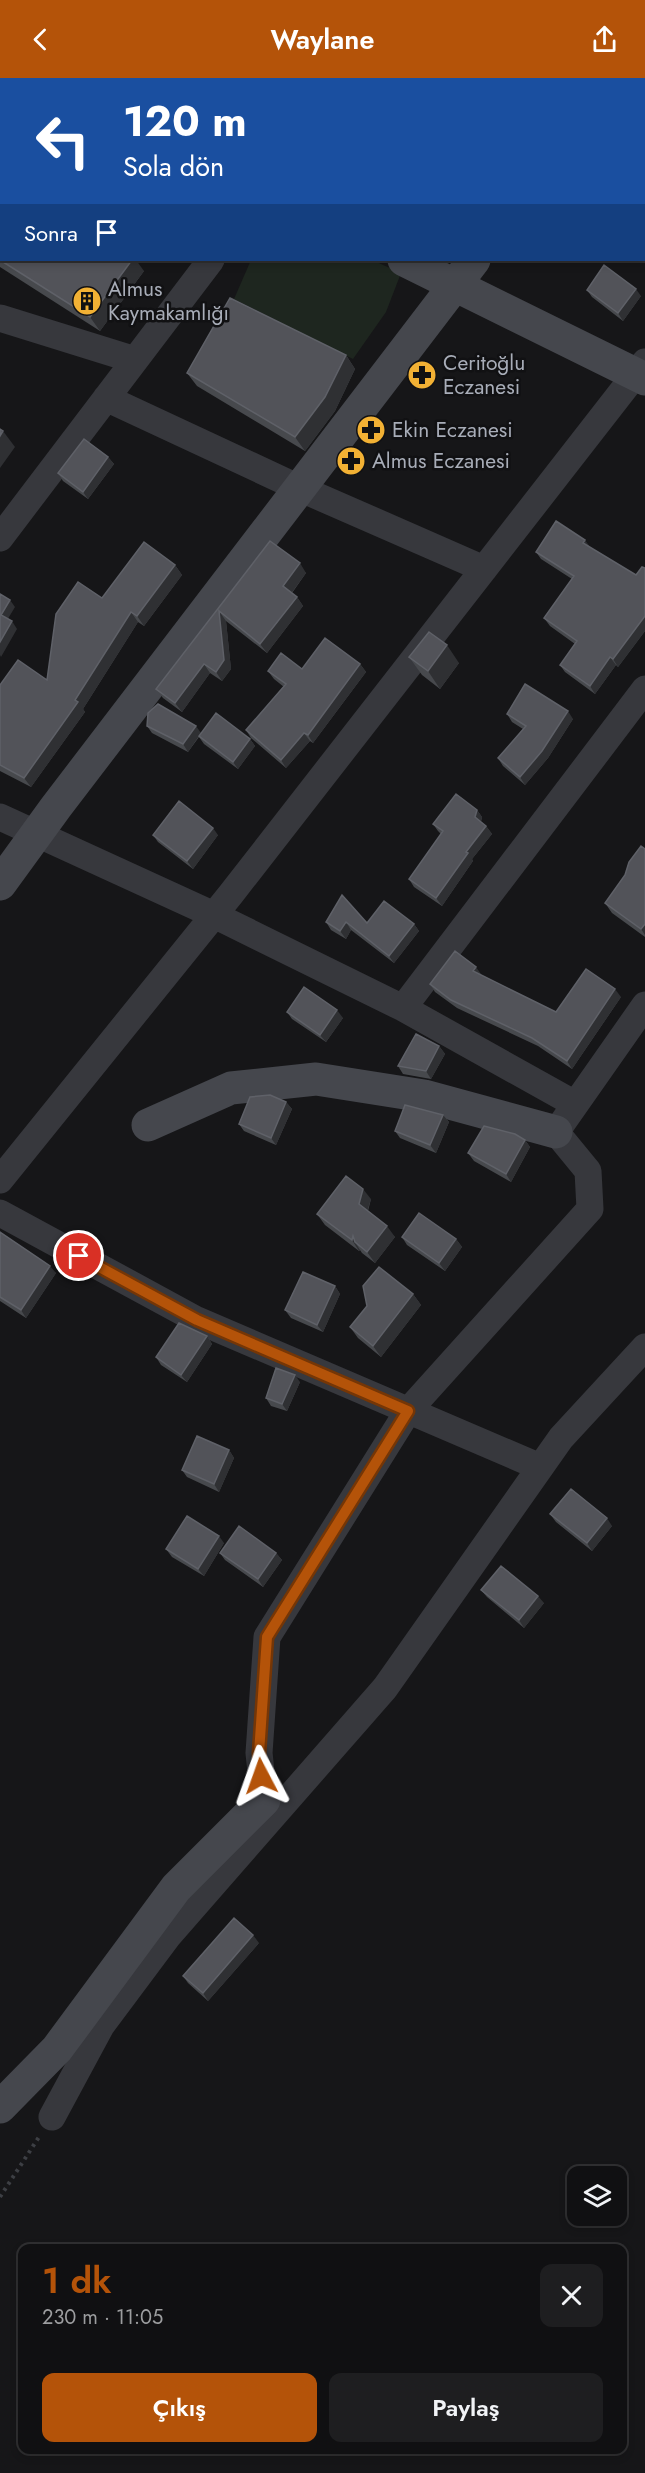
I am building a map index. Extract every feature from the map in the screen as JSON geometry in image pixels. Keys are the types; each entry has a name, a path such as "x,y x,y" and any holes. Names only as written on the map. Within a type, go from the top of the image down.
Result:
{"street":[{"path":"0,538 210,261"},
{"path":"0,1180 214,915 484,569 642,372 464,272 409,261"},
{"path":"0,884 464,272"},
{"path":"0,318 135,360"},
{"path":"106,399 299,488 484,569"},
{"path":"403,1008 645,689"},
{"path":"0,817 214,915 403,1008 576,1104"},
{"path":"556,1132 645,1005"},
{"path":"52,2117 101,2026 265,1811 259,1753 267,1637 408,1411 590,1209 588,1171 556,1132 424,1096 316,1079 231,1088 148,1125"},
{"path":"0,1213 197,1320 540,1467"},
{"path":"0,2107 57,2049 176,1888 265,1811 385,1688 561,1438 645,1347"}],"path":[{"path":"0,2197 52,2117"}],"shaded area":[{"path":"251,261 374,261 401,273 386,312 353,359 234,299"}],"building":[{"name":"Almus Kaymakamlığı","path":"2,261 131,261 90,317"},
{"path":"604,265 636,289 618,313 587,290"},
{"path":"230,298 346,355 325,397 295,437 187,373"},
{"path":"84,439 108,457 83,492 58,473"},
{"path":"556,521 585,540 583,543 636,575 642,567 645,568 645,616 613,659 610,657 590,686 560,665 577,641 544,618 574,576 536,552"},
{"path":"270,541 300,563 283,586 297,597 260,644 219,611 224,660 216,672 204,664 175,703 156,689"},
{"path":"144,542 175,565 137,616 131,612 75,700 78,702 24,778 0,765 0,685 18,660 47,680 56,614 78,582 102,598"},
{"path":"0,594 10,600 1,615 12,621 0,642"},
{"path":"429,632 447,645 428,671 409,657"},
{"path":"325,638 360,664 308,735 304,733 281,760 246,730 286,684 268,671 281,653 302,669"},
{"path":"525,684 568,711 542,751 520,777 498,758 526,726 507,714"},
{"path":"158,704 196,726 183,744 147,726 148,713"},
{"path":"216,713 250,739 233,762 199,736"},
{"path":"456,794 477,810 475,817 486,826 436,898 409,879 443,831 433,824"},
{"path":"179,801 213,828 187,861 153,835"},
{"path":"641,846 645,849 645,924 641,929 605,903 625,875 629,862"},
{"path":"342,895 367,923 384,901 414,924 389,956 346,922 340,931 326,922"},
{"path":"455,951 476,967 473,971 556,1012 586,969 615,989 567,1061 532,1038 451,1000 430,984"},
{"path":"304,987 337,1010 320,1035 287,1012"},
{"path":"416,1034 439,1046 426,1071 398,1066"},
{"path":"270,1095 286,1102 271,1138 239,1124 250,1097"},
{"path":"405,1105 443,1115 430,1145 395,1131"},
{"path":"484,1126 515,1134 525,1140 506,1174 468,1153"},
{"path":"346,1176 363,1189 359,1204 387,1226 367,1252 355,1242 353,1236 352,1240 317,1214"},
{"path":"419,1213 456,1239 439,1263 402,1237"},
{"path":"0,1232 50,1266 21,1310 0,1297"},
{"path":"379,1267 413,1294 373,1346 350,1327 367,1306 363,1286"},
{"path":"303,1272 335,1286 317,1325 285,1310"},
{"path":"179,1323 207,1336 181,1375 156,1357"},
{"path":"276,1368 295,1375 282,1404 266,1398"},
{"path":"197,1436 229,1450 214,1484 182,1470"},
{"path":"571,1489 607,1518 587,1543 550,1514"},
{"path":"187,1516 219,1536 198,1569 166,1549"},
{"path":"239,1526 276,1553 258,1579 220,1553"},
{"path":"501,1566 538,1596 519,1620 481,1590"},
{"path":"234,1918 253,1935 203,1993 183,1976"}],"place":[{"name":"Almus Kaymakamlığı","path":"87,301"},
{"name":"Ceritoğlu Eczanesi","path":"422,375"},
{"name":"Ekin Eczanesi","path":"371,430"},
{"name":"Almus Eczanesi","path":"351,461"}],"route":[{"path":"79,1256 197,1320 408,1411 267,1637 259,1753 261,1776"}]}
